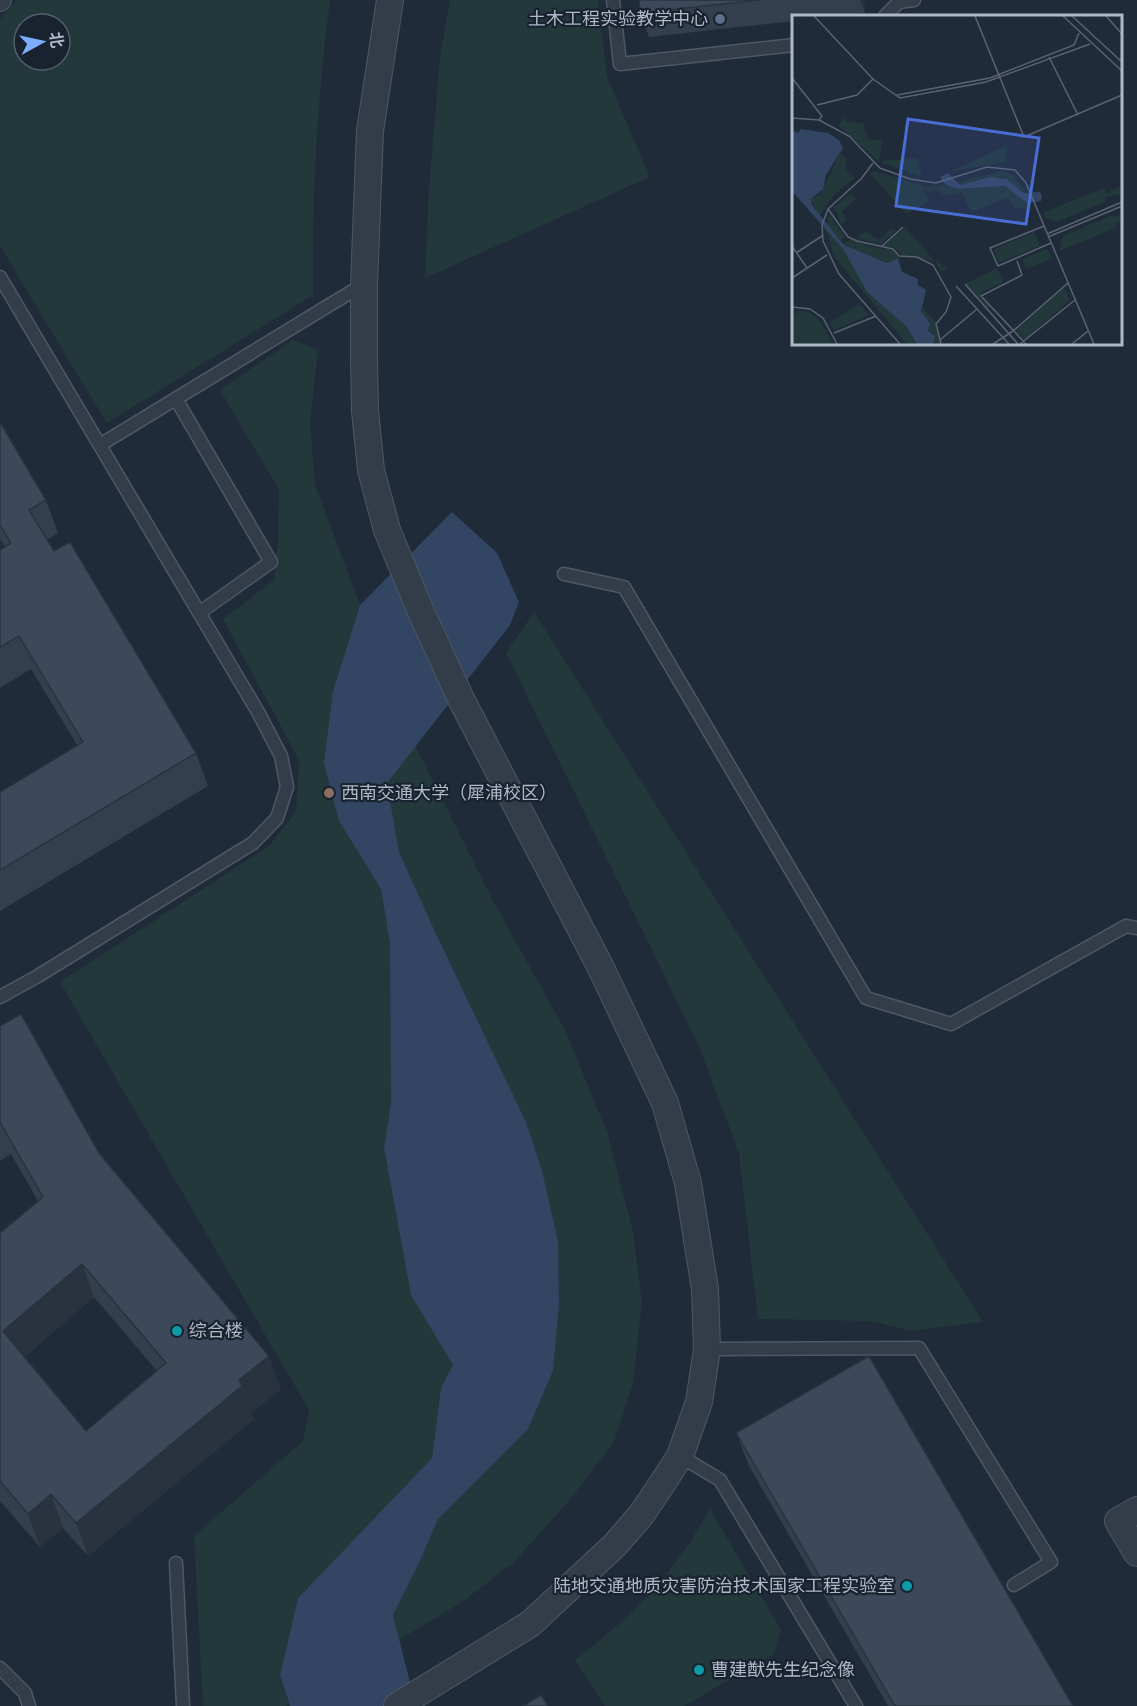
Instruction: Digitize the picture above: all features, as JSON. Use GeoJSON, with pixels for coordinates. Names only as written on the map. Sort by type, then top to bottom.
{"type":"FeatureCollection","features":[{"type":"Feature","properties":{"kind":"street"},"geometry":{"type":"LineString","coordinates":[[390,0],[370,131],[364,284],[365,411],[371,470],[387,530],[462,701],[601,969],[665,1103],[688,1183],[705,1289],[707,1349],[699,1402],[680,1456],[641,1515],[615,1545],[530,1624],[397,1706]]}},
{"type":"Feature","properties":{"kind":"street"},"geometry":{"type":"LineString","coordinates":[[1137,1510],[1118,1521],[1137,1553]]}},
{"type":"Feature","properties":{"kind":"lane"},"geometry":{"type":"LineString","coordinates":[[613,0],[620,64],[792,45]]}},
{"type":"Feature","properties":{"kind":"lane"},"geometry":{"type":"LineString","coordinates":[[886,15],[899,1],[914,0]]}},
{"type":"Feature","properties":{"kind":"lane"},"geometry":{"type":"LineString","coordinates":[[0,277],[258,712],[281,756],[286,787],[277,818],[253,843],[0,997]]}},
{"type":"Feature","properties":{"kind":"lane"},"geometry":{"type":"LineString","coordinates":[[100,445],[364,284]]}},
{"type":"Feature","properties":{"kind":"lane"},"geometry":{"type":"LineString","coordinates":[[176,399],[271,562],[199,613]]}},
{"type":"Feature","properties":{"kind":"lane"},"geometry":{"type":"LineString","coordinates":[[564,574],[624,587],[866,998],[951,1024],[1126,926],[1137,928]]}},
{"type":"Feature","properties":{"kind":"lane"},"geometry":{"type":"LineString","coordinates":[[707,1349],[919,1348],[1051,1562],[1014,1585]]}},
{"type":"Feature","properties":{"kind":"lane"},"geometry":{"type":"LineString","coordinates":[[680,1456],[720,1480],[856,1706]]}},
{"type":"Feature","properties":{"kind":"lane"},"geometry":{"type":"LineString","coordinates":[[176,1563],[180,1704]]}},
{"type":"Feature","properties":{"kind":"lane"},"geometry":{"type":"LineString","coordinates":[[0,1668],[25,1694],[29,1706]]}},
{"type":"Feature","properties":{"kind":"green space"},"geometry":{"type":"Polygon","coordinates":[[[16,0],[330,0],[316,147],[313,295],[107,423],[0,246],[0,19],[16,0]]]}},
{"type":"Feature","properties":{"kind":"green space"},"geometry":{"type":"Polygon","coordinates":[[[450,0],[598,0],[607,77],[650,177],[425,278],[428,203],[440,56],[450,0]]]}},
{"type":"Feature","properties":{"kind":"green space"},"geometry":{"type":"Polygon","coordinates":[[[293,340],[318,350],[310,422],[315,485],[360,605],[333,691],[339,821],[381,889],[390,944],[391,1103],[384,1148],[411,1295],[454,1365],[441,1388],[432,1458],[298,1598],[280,1675],[289,1704],[286,1706],[203,1706],[194,1536],[303,1441],[309,1410],[60,982],[269,846],[296,812],[299,760],[223,619],[274,580],[278,541],[279,489],[220,390],[293,340]]]}},
{"type":"Feature","properties":{"kind":"green space"},"geometry":{"type":"Polygon","coordinates":[[[534,612],[983,1322],[911,1331],[869,1321],[758,1319],[739,1153],[698,1044],[506,653],[534,612]]]}},
{"type":"Feature","properties":{"kind":"green space"},"geometry":{"type":"Polygon","coordinates":[[[415,745],[492,899],[566,1032],[607,1132],[633,1232],[642,1302],[633,1383],[614,1442],[567,1503],[513,1563],[462,1602],[399,1640],[393,1615],[438,1519],[528,1429],[553,1371],[559,1305],[558,1241],[526,1122],[399,852],[387,783],[415,745]]]}},
{"type":"Feature","properties":{"kind":"green space"},"geometry":{"type":"Polygon","coordinates":[[[710,1509],[781,1630],[774,1654],[684,1706],[605,1706],[575,1660],[625,1619],[650,1594],[692,1539],[710,1509]]]}},
{"type":"Feature","properties":{"kind":"water"},"geometry":{"type":"Polygon","coordinates":[[[452,512],[497,553],[519,602],[510,625],[387,783],[399,852],[526,1122],[542,1171],[558,1241],[559,1305],[553,1371],[528,1429],[438,1519],[393,1615],[416,1706],[290,1706],[280,1675],[298,1598],[432,1458],[441,1388],[453,1365],[411,1295],[384,1148],[391,1103],[390,944],[381,889],[339,821],[324,763],[333,691],[360,605],[452,512]]]}},
{"type":"Feature","properties":{"kind":"building"},"geometry":{"type":"Polygon","coordinates":[[[639,0],[759,0],[640,13],[639,0]]]}},
{"type":"Feature","properties":{"kind":"building"},"geometry":{"type":"Polygon","coordinates":[[[0,422],[46,500],[29,510],[54,551],[70,542],[196,753],[0,870],[0,792],[83,742],[19,636],[0,647],[0,550],[11,543],[0,525],[0,422]]]}},
{"type":"Feature","properties":{"kind":"building","name":"综合楼"},"geometry":{"type":"Polygon","coordinates":[[[21,1014],[99,1153],[269,1356],[239,1380],[242,1386],[76,1523],[51,1494],[28,1514],[0,1481],[0,1233],[43,1197],[0,1122],[0,1026],[21,1014]],[[82,1264],[3,1331],[86,1431],[166,1363],[82,1264]]]}},
{"type":"Feature","properties":{"kind":"building","name":"陆地交通地质灾害防治技术国家工程实验室"},"geometry":{"type":"Polygon","coordinates":[[[869,1356],[1073,1706],[895,1706],[736,1433],[869,1356]]]}},
{"type":"Feature","properties":{"kind":"building"},"geometry":{"type":"Polygon","coordinates":[[[541,1695],[548,1706],[523,1706],[541,1695]]]}},
{"type":"Feature","properties":{"kind":"place","name":"土木工程实验教学中心"},"geometry":{"type":"Point","coordinates":[720,19]}},
{"type":"Feature","properties":{"kind":"place","name":"西南交通大学（犀浦校区）"},"geometry":{"type":"Point","coordinates":[329,793]}},
{"type":"Feature","properties":{"kind":"place","name":"综合楼"},"geometry":{"type":"Point","coordinates":[177,1331]}},
{"type":"Feature","properties":{"kind":"place","name":"陆地交通地质灾害防治技术国家工程实验室"},"geometry":{"type":"Point","coordinates":[907,1586]}},
{"type":"Feature","properties":{"kind":"place","name":"曹建猷先生纪念像"},"geometry":{"type":"Point","coordinates":[699,1670]}}]}
